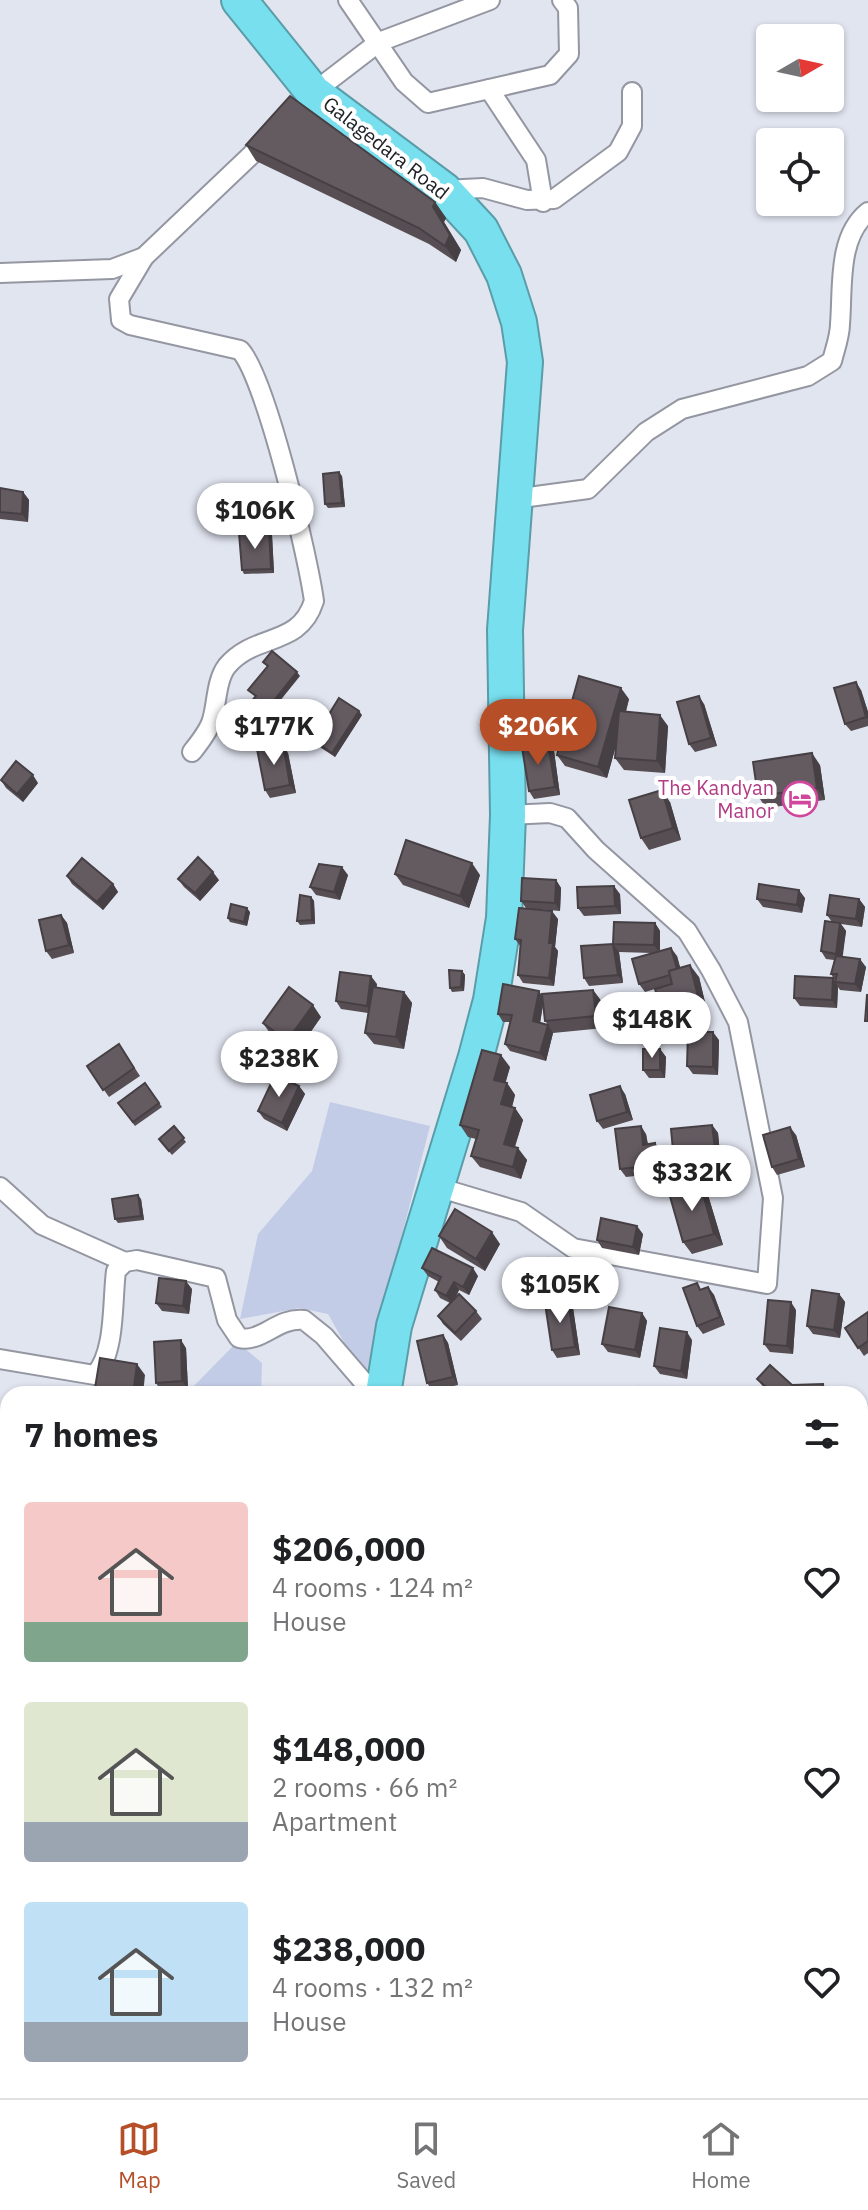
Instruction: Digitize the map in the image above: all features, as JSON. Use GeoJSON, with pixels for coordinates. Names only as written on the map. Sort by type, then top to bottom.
{"type":"FeatureCollection","features":[{"type":"Feature","properties":{"kind":"highway","name":"Galagedara Road"},"geometry":{"type":"LineString","coordinates":[[239,0],[295,111],[444,190],[481,230],[504,275],[519,322],[525,362],[505,630],[508,815],[504,918],[491,1000],[394,1326],[384,1386]]}},
{"type":"Feature","properties":{"kind":"street"},"geometry":{"type":"LineString","coordinates":[[348,0],[404,82],[428,103],[550,75],[569,54],[568,8],[562,0]]}},
{"type":"Feature","properties":{"kind":"street"},"geometry":{"type":"LineString","coordinates":[[192,752],[212,722],[225,668],[248,648],[299,629],[309,618],[314,601],[310,575],[265,403],[248,358],[240,350],[130,325],[121,320],[119,299],[144,257],[295,111],[379,42],[490,0]]}},
{"type":"Feature","properties":{"kind":"street"},"geometry":{"type":"LineString","coordinates":[[489,89],[536,160],[543,202]]}},
{"type":"Feature","properties":{"kind":"street"},"geometry":{"type":"LineString","coordinates":[[444,190],[483,188],[543,202],[554,199],[618,152],[632,126],[632,92]]}},
{"type":"Feature","properties":{"kind":"street"},"geometry":{"type":"LineString","coordinates":[[514,499],[588,489],[646,432],[682,409],[808,376],[832,361],[840,328],[841,270],[856,221],[868,212]]}},
{"type":"Feature","properties":{"kind":"street"},"geometry":{"type":"LineString","coordinates":[[0,273],[112,269],[144,257]]}},
{"type":"Feature","properties":{"kind":"street"},"geometry":{"type":"LineString","coordinates":[[437,1187],[521,1212],[573,1248],[767,1284],[773,1198],[738,1022],[711,970],[687,931],[596,850],[567,818],[550,813],[508,815]]}},
{"type":"Feature","properties":{"kind":"street"},"geometry":{"type":"LineString","coordinates":[[0,1187],[42,1225],[125,1262],[137,1260],[216,1278],[227,1320],[239,1338],[257,1337],[282,1321],[304,1320],[324,1336],[367,1386]]}},
{"type":"Feature","properties":{"kind":"street"},"geometry":{"type":"LineString","coordinates":[[0,1359],[95,1375],[101,1367],[109,1334],[116,1271],[125,1262]]}},
{"type":"Feature","properties":{"kind":"shaded area"},"geometry":{"type":"Polygon","coordinates":[[[330,1102],[430,1126],[367,1371],[345,1344],[328,1314],[299,1308],[240,1319],[258,1234],[312,1171],[330,1102]]]}},
{"type":"Feature","properties":{"kind":"shaded area"},"geometry":{"type":"Polygon","coordinates":[[[237,1342],[262,1363],[261,1386],[194,1386],[237,1342]]]}},
{"type":"Feature","properties":{"kind":"building"},"geometry":{"type":"Polygon","coordinates":[[[290,96],[435,202],[433,207],[450,235],[445,246],[419,228],[246,145],[290,96]]]}},
{"type":"Feature","properties":{"kind":"building"},"geometry":{"type":"Polygon","coordinates":[[[339,472],[342,503],[325,504],[323,474],[339,472]]]}},
{"type":"Feature","properties":{"kind":"building"},"geometry":{"type":"Polygon","coordinates":[[[0,488],[23,492],[22,514],[0,512],[0,488]]]}},
{"type":"Feature","properties":{"kind":"building"},"geometry":{"type":"Polygon","coordinates":[[[269,531],[271,569],[242,570],[239,533],[269,531]]]}},
{"type":"Feature","properties":{"kind":"building"},"geometry":{"type":"Polygon","coordinates":[[[272,651],[297,672],[264,713],[251,702],[256,696],[248,690],[268,666],[263,662],[272,651]]]}},
{"type":"Feature","properties":{"kind":"building"},"geometry":{"type":"Polygon","coordinates":[[[579,676],[621,688],[598,767],[557,755],[579,676]]]}},
{"type":"Feature","properties":{"kind":"building"},"geometry":{"type":"Polygon","coordinates":[[[856,682],[866,717],[845,724],[834,688],[856,682]]]}},
{"type":"Feature","properties":{"kind":"building"},"geometry":{"type":"Polygon","coordinates":[[[699,696],[711,738],[689,744],[677,702],[699,696]]]}},
{"type":"Feature","properties":{"kind":"building"},"geometry":{"type":"Polygon","coordinates":[[[339,698],[359,711],[332,753],[313,740],[339,698]]]}},
{"type":"Feature","properties":{"kind":"building"},"geometry":{"type":"Polygon","coordinates":[[[619,711],[660,715],[657,761],[615,758],[619,711]]]}},
{"type":"Feature","properties":{"kind":"building"},"geometry":{"type":"Polygon","coordinates":[[[548,743],[555,787],[529,791],[522,747],[548,743]]]}},
{"type":"Feature","properties":{"kind":"building"},"geometry":{"type":"Polygon","coordinates":[[[283,745],[290,785],[265,790],[257,749],[283,745]]]}},
{"type":"Feature","properties":{"kind":"building"},"geometry":{"type":"Polygon","coordinates":[[[812,753],[817,788],[758,796],[753,762],[812,753]]]}},
{"type":"Feature","properties":{"kind":"building"},"geometry":{"type":"Polygon","coordinates":[[[16,761],[33,775],[17,794],[1,780],[16,761]]]}},
{"type":"Feature","properties":{"kind":"building"},"geometry":{"type":"Polygon","coordinates":[[[662,790],[673,828],[641,838],[629,800],[662,790]]]}},
{"type":"Feature","properties":{"kind":"building"},"geometry":{"type":"Polygon","coordinates":[[[406,840],[472,863],[460,896],[395,874],[406,840]]]}},
{"type":"Feature","properties":{"kind":"building"},"geometry":{"type":"Polygon","coordinates":[[[198,857],[213,872],[195,893],[178,879],[198,857]]]}},
{"type":"Feature","properties":{"kind":"building"},"geometry":{"type":"Polygon","coordinates":[[[82,858],[113,884],[97,902],[67,876],[82,858]]]}},
{"type":"Feature","properties":{"kind":"building"},"geometry":{"type":"Polygon","coordinates":[[[319,864],[342,867],[334,892],[310,887],[319,864]]]}},
{"type":"Feature","properties":{"kind":"building"},"geometry":{"type":"Polygon","coordinates":[[[522,878],[556,880],[555,903],[521,901],[522,878]]]}},
{"type":"Feature","properties":{"kind":"building"},"geometry":{"type":"Polygon","coordinates":[[[759,884],[799,890],[797,905],[757,899],[759,884]]]}},
{"type":"Feature","properties":{"kind":"building"},"geometry":{"type":"Polygon","coordinates":[[[614,886],[615,906],[578,908],[577,887],[614,886]]]}},
{"type":"Feature","properties":{"kind":"building"},"geometry":{"type":"Polygon","coordinates":[[[300,895],[311,897],[312,920],[297,921],[300,895]]]}},
{"type":"Feature","properties":{"kind":"building"},"geometry":{"type":"Polygon","coordinates":[[[830,895],[859,899],[856,919],[827,915],[830,895]]]}},
{"type":"Feature","properties":{"kind":"building"},"geometry":{"type":"Polygon","coordinates":[[[231,904],[247,908],[244,922],[228,918],[231,904]]]}},
{"type":"Feature","properties":{"kind":"building"},"geometry":{"type":"Polygon","coordinates":[[[519,908],[552,911],[549,943],[553,943],[549,978],[518,975],[521,940],[515,939],[519,908]]]}},
{"type":"Feature","properties":{"kind":"building"},"geometry":{"type":"Polygon","coordinates":[[[61,915],[69,945],[46,951],[39,920],[61,915]]]}},
{"type":"Feature","properties":{"kind":"building"},"geometry":{"type":"Polygon","coordinates":[[[825,921],[840,923],[836,954],[821,951],[825,921]]]}},
{"type":"Feature","properties":{"kind":"building"},"geometry":{"type":"Polygon","coordinates":[[[614,922],[655,923],[654,945],[613,944],[614,922]]]}},
{"type":"Feature","properties":{"kind":"building"},"geometry":{"type":"Polygon","coordinates":[[[613,944],[618,975],[584,978],[581,946],[613,944]]]}},
{"type":"Feature","properties":{"kind":"building"},"geometry":{"type":"Polygon","coordinates":[[[671,948],[677,969],[669,971],[670,975],[639,984],[632,959],[671,948]]]}},
{"type":"Feature","properties":{"kind":"building"},"geometry":{"type":"Polygon","coordinates":[[[836,956],[860,959],[855,984],[835,982],[837,974],[831,974],[836,956]]]}},
{"type":"Feature","properties":{"kind":"building"},"geometry":{"type":"Polygon","coordinates":[[[690,965],[700,1004],[662,1014],[655,989],[672,984],[669,971],[690,965]]]}},
{"type":"Feature","properties":{"kind":"building"},"geometry":{"type":"Polygon","coordinates":[[[449,970],[462,971],[461,987],[450,988],[449,970]]]}},
{"type":"Feature","properties":{"kind":"building"},"geometry":{"type":"Polygon","coordinates":[[[340,972],[371,976],[367,1006],[336,1001],[340,972]]]}},
{"type":"Feature","properties":{"kind":"building"},"geometry":{"type":"Polygon","coordinates":[[[795,976],[833,978],[832,1000],[794,998],[795,976]]]}},
{"type":"Feature","properties":{"kind":"building"},"geometry":{"type":"Polygon","coordinates":[[[503,984],[539,991],[533,1021],[548,1025],[540,1053],[505,1044],[512,1015],[498,1014],[503,984]]]}},
{"type":"Feature","properties":{"kind":"building"},"geometry":{"type":"Polygon","coordinates":[[[289,987],[313,1005],[287,1041],[263,1023],[289,987]]]}},
{"type":"Feature","properties":{"kind":"building"},"geometry":{"type":"Polygon","coordinates":[[[373,987],[404,992],[396,1037],[365,1033],[373,987]]]}},
{"type":"Feature","properties":{"kind":"building"},"geometry":{"type":"Polygon","coordinates":[[[593,990],[596,1016],[545,1021],[542,994],[593,990]]]}},
{"type":"Feature","properties":{"kind":"building"},"geometry":{"type":"Polygon","coordinates":[[[867,995],[868,1021],[865,1021],[867,995]]]}},
{"type":"Feature","properties":{"kind":"building"},"geometry":{"type":"Polygon","coordinates":[[[688,1032],[713,1032],[713,1067],[687,1066],[688,1032]]]}},
{"type":"Feature","properties":{"kind":"building"},"geometry":{"type":"Polygon","coordinates":[[[119,1044],[134,1068],[103,1090],[87,1066],[119,1044]]]}},
{"type":"Feature","properties":{"kind":"building"},"geometry":{"type":"Polygon","coordinates":[[[643,1049],[660,1049],[660,1070],[643,1070],[643,1049]]]}},
{"type":"Feature","properties":{"kind":"building"},"geometry":{"type":"Polygon","coordinates":[[[482,1050],[501,1055],[494,1080],[507,1083],[501,1104],[515,1108],[504,1144],[518,1148],[513,1167],[471,1156],[479,1130],[460,1125],[482,1050]]]}},
{"type":"Feature","properties":{"kind":"building"},"geometry":{"type":"Polygon","coordinates":[[[275,1075],[299,1086],[282,1123],[258,1111],[275,1075]]]}},
{"type":"Feature","properties":{"kind":"building"},"geometry":{"type":"Polygon","coordinates":[[[145,1083],[159,1103],[133,1122],[118,1103],[145,1083]]]}},
{"type":"Feature","properties":{"kind":"building"},"geometry":{"type":"Polygon","coordinates":[[[620,1086],[627,1112],[597,1121],[590,1095],[620,1086]]]}},
{"type":"Feature","properties":{"kind":"building"},"geometry":{"type":"Polygon","coordinates":[[[712,1125],[716,1157],[674,1161],[671,1129],[712,1125]]]}},
{"type":"Feature","properties":{"kind":"building"},"geometry":{"type":"Polygon","coordinates":[[[174,1126],[184,1138],[169,1151],[159,1139],[174,1126]]]}},
{"type":"Feature","properties":{"kind":"building"},"geometry":{"type":"Polygon","coordinates":[[[641,1126],[643,1145],[655,1143],[657,1165],[620,1169],[615,1129],[641,1126]]]}},
{"type":"Feature","properties":{"kind":"building"},"geometry":{"type":"Polygon","coordinates":[[[790,1127],[799,1159],[772,1167],[763,1135],[790,1127]]]}},
{"type":"Feature","properties":{"kind":"building"},"geometry":{"type":"Polygon","coordinates":[[[700,1183],[714,1234],[683,1242],[669,1193],[700,1183]]]}},
{"type":"Feature","properties":{"kind":"building"},"geometry":{"type":"Polygon","coordinates":[[[138,1195],[141,1216],[115,1219],[112,1199],[138,1195]]]}},
{"type":"Feature","properties":{"kind":"building"},"geometry":{"type":"Polygon","coordinates":[[[455,1209],[492,1232],[476,1259],[439,1236],[455,1209]]]}},
{"type":"Feature","properties":{"kind":"building"},"geometry":{"type":"Polygon","coordinates":[[[601,1218],[637,1226],[633,1247],[597,1240],[601,1218]]]}},
{"type":"Feature","properties":{"kind":"building"},"geometry":{"type":"Polygon","coordinates":[[[432,1248],[473,1268],[463,1287],[454,1282],[446,1296],[435,1290],[441,1277],[422,1268],[432,1248]]]}},
{"type":"Feature","properties":{"kind":"building"},"geometry":{"type":"Polygon","coordinates":[[[548,1258],[579,1264],[574,1288],[543,1282],[548,1258]]]}},
{"type":"Feature","properties":{"kind":"building"},"geometry":{"type":"Polygon","coordinates":[[[159,1278],[186,1281],[183,1306],[156,1303],[159,1278]]]}},
{"type":"Feature","properties":{"kind":"building"},"geometry":{"type":"Polygon","coordinates":[[[697,1283],[700,1290],[708,1287],[720,1317],[697,1326],[683,1288],[697,1283]]]}},
{"type":"Feature","properties":{"kind":"building"},"geometry":{"type":"Polygon","coordinates":[[[812,1290],[839,1294],[834,1330],[807,1326],[812,1290]]]}},
{"type":"Feature","properties":{"kind":"building"},"geometry":{"type":"Polygon","coordinates":[[[459,1294],[476,1311],[455,1333],[438,1316],[459,1294]]]}},
{"type":"Feature","properties":{"kind":"building"},"geometry":{"type":"Polygon","coordinates":[[[568,1300],[575,1347],[552,1350],[545,1303],[568,1300]]]}},
{"type":"Feature","properties":{"kind":"building"},"geometry":{"type":"Polygon","coordinates":[[[768,1300],[791,1302],[787,1346],[764,1344],[768,1300]]]}},
{"type":"Feature","properties":{"kind":"building"},"geometry":{"type":"Polygon","coordinates":[[[609,1307],[642,1313],[635,1350],[602,1344],[609,1307]]]}},
{"type":"Feature","properties":{"kind":"building"},"geometry":{"type":"Polygon","coordinates":[[[868,1312],[868,1341],[858,1348],[845,1328],[868,1312]]]}},
{"type":"Feature","properties":{"kind":"building"},"geometry":{"type":"Polygon","coordinates":[[[660,1328],[687,1332],[681,1371],[654,1366],[660,1328]]]}},
{"type":"Feature","properties":{"kind":"building"},"geometry":{"type":"Polygon","coordinates":[[[443,1335],[453,1377],[427,1383],[417,1341],[443,1335]]]}},
{"type":"Feature","properties":{"kind":"building"},"geometry":{"type":"Polygon","coordinates":[[[181,1340],[182,1381],[156,1383],[154,1342],[181,1340]]]}},
{"type":"Feature","properties":{"kind":"building"},"geometry":{"type":"Polygon","coordinates":[[[100,1358],[137,1364],[134,1386],[95,1386],[100,1358]]]}},
{"type":"Feature","properties":{"kind":"building"},"geometry":{"type":"Polygon","coordinates":[[[770,1365],[792,1385],[823,1386],[765,1386],[757,1379],[770,1365]]]}},
{"type":"Feature","properties":{"kind":"place","name":"The Kandyan Manor"},"geometry":{"type":"Point","coordinates":[800,799]}}]}
